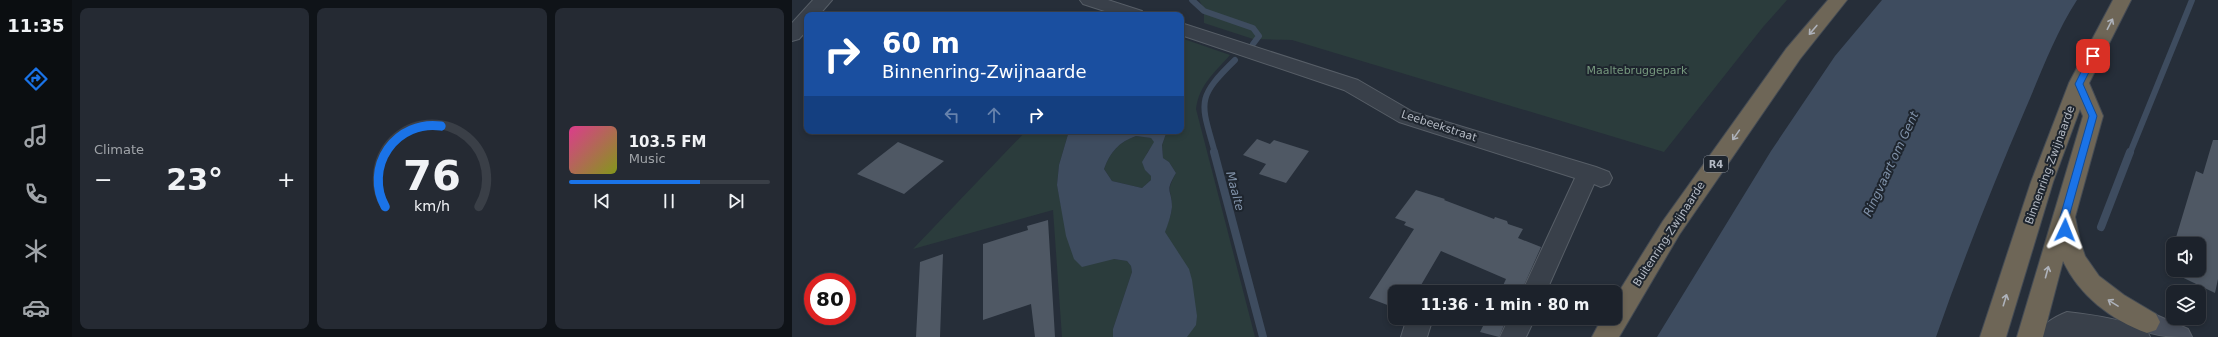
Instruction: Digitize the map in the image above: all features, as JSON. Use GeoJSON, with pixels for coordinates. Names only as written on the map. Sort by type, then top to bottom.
{"type":"FeatureCollection","features":[{"type":"Feature","properties":{"kind":"highway","name":"Buitenring-Zwijnaarde"},"geometry":{"type":"LineString","coordinates":[[1605,337],[1675,222],[1793,54],[1838,0]]}},
{"type":"Feature","properties":{"kind":"highway","name":"Binnenring-Zwijnaarde"},"geometry":{"type":"LineString","coordinates":[[1994,337],[2042,182],[2079,84],[2122,0]]}},
{"type":"Feature","properties":{"kind":"highway"},"geometry":{"type":"LineString","coordinates":[[2030,337],[2053,251],[2093,116],[2079,84]]}},
{"type":"Feature","properties":{"kind":"highway"},"geometry":{"type":"LineString","coordinates":[[2064,217],[2066,243],[2076,264],[2092,287],[2142,330]]}},
{"type":"Feature","properties":{"kind":"main road"},"geometry":{"type":"LineString","coordinates":[[2142,330],[2179,337]]}},
{"type":"Feature","properties":{"kind":"street"},"geometry":{"type":"LineString","coordinates":[[812,12],[823,0]]}},
{"type":"Feature","properties":{"kind":"street"},"geometry":{"type":"LineString","coordinates":[[1089,0],[1127,12]]}},
{"type":"Feature","properties":{"kind":"street"},"geometry":{"type":"LineString","coordinates":[[792,35],[804,21]]}},
{"type":"Feature","properties":{"kind":"street","name":"Leebeekstraat"},"geometry":{"type":"LineString","coordinates":[[1184,30],[1351,85],[1406,117],[1595,176],[1538,285]]}},
{"type":"Feature","properties":{"kind":"street"},"geometry":{"type":"LineString","coordinates":[[2049,337],[2067,324],[2142,330]]}},
{"type":"Feature","properties":{"kind":"street"},"geometry":{"type":"LineString","coordinates":[[1414,337],[1418,325]]}},
{"type":"Feature","properties":{"kind":"street"},"geometry":{"type":"LineString","coordinates":[[1513,337],[1519,325]]}},
{"type":"Feature","properties":{"kind":"green space","name":"Maaltebruggepark"},"geometry":{"type":"Polygon","coordinates":[[[1199,0],[1787,0],[1763,27],[1664,152],[1292,40],[1253,39],[1204,23],[1204,9],[1199,0]]]}},
{"type":"Feature","properties":{"kind":"green space"},"geometry":{"type":"Polygon","coordinates":[[[1184,39],[1230,55],[1208,79],[1200,93],[1196,109],[1255,337],[1187,337],[1169,242],[1164,232],[1171,214],[1172,201],[1170,188],[1176,173],[1169,162],[1163,158],[1162,145],[1166,134],[1184,134],[1184,39]]]}},
{"type":"Feature","properties":{"kind":"green space"},"geometry":{"type":"Polygon","coordinates":[[[1023,134],[1068,134],[1059,165],[1057,185],[1062,210],[1114,259],[1127,261],[1131,266],[1132,272],[1113,329],[1113,337],[1062,337],[1053,210],[913,249],[1023,134]]]}},
{"type":"Feature","properties":{"kind":"green space"},"geometry":{"type":"Polygon","coordinates":[[[1136,136],[1151,138],[1155,142],[1147,153],[1145,170],[1151,176],[1151,180],[1142,188],[1112,181],[1104,169],[1116,148],[1130,138],[1136,136]]]}},
{"type":"Feature","properties":{"kind":"water","name":"Ringvaart om Gent"},"geometry":{"type":"Polygon","coordinates":[[[1882,0],[2077,0],[2055,40],[2013,138],[1990,194],[1936,337],[1657,337],[1771,151],[1835,56],[1882,0]]]}},
{"type":"Feature","properties":{"kind":"water"},"geometry":{"type":"Polygon","coordinates":[[[1068,134],[1166,134],[1162,145],[1163,158],[1169,162],[1176,173],[1169,188],[1172,207],[1165,232],[1189,269],[1197,316],[1196,325],[1187,337],[1113,337],[1113,329],[1132,272],[1131,266],[1127,261],[1114,259],[1082,267],[1074,259],[1066,236],[1057,185],[1059,165],[1068,134]],[[1136,136],[1125,141],[1116,148],[1104,169],[1112,181],[1142,188],[1151,180],[1151,176],[1145,170],[1142,162],[1154,142],[1151,138],[1136,136]]]}},
{"type":"Feature","properties":{"kind":"building"},"geometry":{"type":"Polygon","coordinates":[[[1257,139],[1270,144],[1274,140],[1309,151],[1286,183],[1259,174],[1266,164],[1243,155],[1257,139]]]}},
{"type":"Feature","properties":{"kind":"building"},"geometry":{"type":"Polygon","coordinates":[[[2213,140],[2218,140],[2218,279],[2215,293],[2206,289],[2206,285],[2198,285],[2182,277],[2206,277],[2206,237],[2176,237],[2196,171],[2203,174],[2213,140]]]}},
{"type":"Feature","properties":{"kind":"building"},"geometry":{"type":"Polygon","coordinates":[[[898,142],[944,161],[904,194],[857,174],[898,142]]]}},
{"type":"Feature","properties":{"kind":"building"},"geometry":{"type":"Polygon","coordinates":[[[1416,190],[1445,199],[1444,200],[1494,219],[1495,217],[1507,221],[1508,224],[1523,229],[1518,238],[1541,247],[1524,285],[1503,285],[1506,279],[1441,251],[1421,285],[1388,285],[1388,305],[1369,298],[1414,229],[1404,225],[1406,222],[1395,218],[1416,190]]]}},
{"type":"Feature","properties":{"kind":"building"},"geometry":{"type":"Polygon","coordinates":[[[1048,220],[1055,337],[1035,337],[1031,304],[983,320],[983,244],[1028,230],[1027,226],[1048,220]]]}},
{"type":"Feature","properties":{"kind":"building"},"geometry":{"type":"Polygon","coordinates":[[[943,254],[940,337],[916,337],[920,262],[943,254]]]}},
{"type":"Feature","properties":{"kind":"building"},"geometry":{"type":"Polygon","coordinates":[[[1484,325],[1504,325],[1499,337],[1480,332],[1484,325]]]}},
{"type":"Feature","properties":{"kind":"waterway","name":"Maalte"},"geometry":{"type":"LineString","coordinates":[[1192,0],[1204,11],[1253,28],[1259,36],[1253,44]]}},
{"type":"Feature","properties":{"kind":"waterway"},"geometry":{"type":"LineString","coordinates":[[2130,153],[2192,0]]}},
{"type":"Feature","properties":{"kind":"waterway","name":"Maalte"},"geometry":{"type":"LineString","coordinates":[[1215,153],[1207,122],[1205,102],[1207,93],[1213,84],[1235,60]]}},
{"type":"Feature","properties":{"kind":"waterway","name":"Maalte"},"geometry":{"type":"LineString","coordinates":[[1214,152],[1263,337]]}},
{"type":"Feature","properties":{"kind":"waterway"},"geometry":{"type":"LineString","coordinates":[[2101,227],[2130,152]]}},
{"type":"Feature","properties":{"kind":"route"},"geometry":{"type":"LineString","coordinates":[[2065,230],[2064,217],[2093,116],[2079,84],[2093,56]]}}]}
